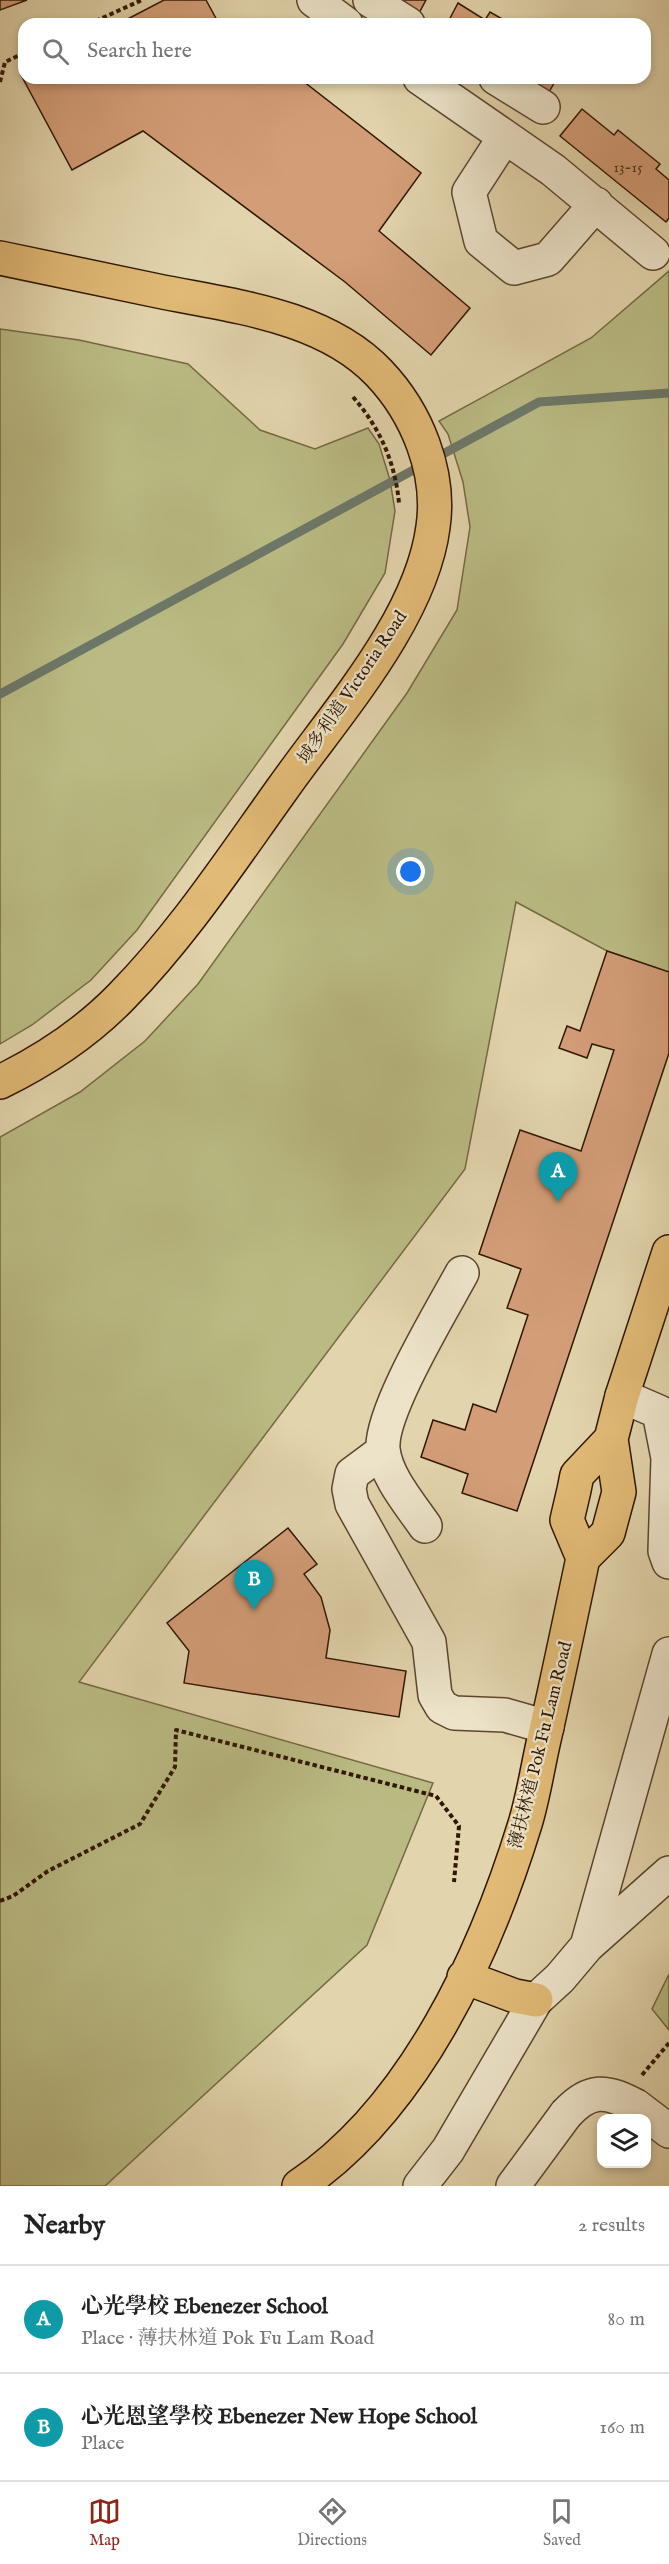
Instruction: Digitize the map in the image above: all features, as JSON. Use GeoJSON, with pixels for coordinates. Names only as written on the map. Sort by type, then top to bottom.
{"type":"FeatureCollection","features":[{"type":"Feature","properties":{"kind":"main road","name":"域多利道 Victoria Road"},"geometry":{"type":"LineString","coordinates":[[0,258],[262,312],[316,331],[362,356],[398,396],[424,447],[432,474],[435,500],[433,527],[417,586],[376,658],[175,935],[140,976],[100,1017],[45,1058],[0,1083]]}},
{"type":"Feature","properties":{"kind":"main road"},"geometry":{"type":"LineString","coordinates":[[611,1439],[577,1475],[567,1520],[583,1558],[609,1533],[619,1492],[611,1439],[622,1396],[669,1252]]}},
{"type":"Feature","properties":{"kind":"main road","name":"薄扶林道 Pok Fu Lam Road"},"geometry":{"type":"LineString","coordinates":[[298,2186],[321,2171],[363,2132],[403,2083],[434,2035],[494,1912],[526,1822],[583,1558]]}},
{"type":"Feature","properties":{"kind":"main road"},"geometry":{"type":"LineString","coordinates":[[464,1977],[515,1996],[536,2000]]}},
{"type":"Feature","properties":{"kind":"street"},"geometry":{"type":"LineString","coordinates":[[314,0],[338,18]]}},
{"type":"Feature","properties":{"kind":"street"},"geometry":{"type":"LineString","coordinates":[[370,0],[398,18]]}},
{"type":"Feature","properties":{"kind":"street"},"geometry":{"type":"LineString","coordinates":[[428,84],[553,170],[654,253]]}},
{"type":"Feature","properties":{"kind":"street"},"geometry":{"type":"LineString","coordinates":[[506,84],[543,107]]}},
{"type":"Feature","properties":{"kind":"street"},"geometry":{"type":"LineString","coordinates":[[504,138],[469,192],[481,241],[514,268],[548,260],[596,204]]}},
{"type":"Feature","properties":{"kind":"street"},"geometry":{"type":"LineString","coordinates":[[425,1526],[393,1478],[383,1451],[384,1430],[393,1406],[462,1273]]}},
{"type":"Feature","properties":{"kind":"street"},"geometry":{"type":"LineString","coordinates":[[622,1396],[659,1412],[668,1458],[665,1551],[669,1562]]}},
{"type":"Feature","properties":{"kind":"street"},"geometry":{"type":"LineString","coordinates":[[383,1451],[352,1474],[349,1489],[352,1504],[429,1642],[435,1695],[442,1707],[454,1713],[505,1715],[547,1727]]}},
{"type":"Feature","properties":{"kind":"street"},"geometry":{"type":"LineString","coordinates":[[587,1946],[669,1654]]}},
{"type":"Feature","properties":{"kind":"street"},"geometry":{"type":"LineString","coordinates":[[420,2186],[448,2150],[536,2000],[560,1978],[587,1946],[669,1873]]}},
{"type":"Feature","properties":{"kind":"street"},"geometry":{"type":"LineString","coordinates":[[513,2186],[579,2099],[600,2093],[616,2095],[636,2106],[669,2131]]}},
{"type":"Feature","properties":{"kind":"path"},"geometry":{"type":"LineString","coordinates":[[102,18],[142,0]]}},
{"type":"Feature","properties":{"kind":"path"},"geometry":{"type":"LineString","coordinates":[[0,82],[5,62],[18,56]]}},
{"type":"Feature","properties":{"kind":"path"},"geometry":{"type":"LineString","coordinates":[[370,417],[383,440],[392,465],[400,509]]}},
{"type":"Feature","properties":{"kind":"path"},"geometry":{"type":"LineString","coordinates":[[0,1901],[13,1896],[48,1871],[140,1824],[175,1767],[176,1730],[436,1797],[459,1826],[453,1882]]}},
{"type":"Feature","properties":{"kind":"green space"},"geometry":{"type":"Polygon","coordinates":[[[669,271],[669,972],[607,951],[516,902],[465,1169],[79,1682],[433,1783],[367,1945],[105,2186],[0,2186],[0,1137],[80,1092],[145,1041],[198,984],[407,693],[457,610],[470,527],[463,482],[448,434],[439,421],[591,338],[669,271]]]}},
{"type":"Feature","properties":{"kind":"green space"},"geometry":{"type":"Polygon","coordinates":[[[0,329],[79,340],[188,364],[260,430],[315,449],[368,428],[379,444],[390,480],[395,511],[385,573],[343,644],[137,930],[91,980],[32,1025],[0,1044],[0,329]]]}},
{"type":"Feature","properties":{"kind":"green space"},"geometry":{"type":"Polygon","coordinates":[[[669,1974],[669,2030],[652,2009],[669,1974]]]}},
{"type":"Feature","properties":{"kind":"building"},"geometry":{"type":"Polygon","coordinates":[[[0,0],[27,0],[0,10],[0,0]]]}},
{"type":"Feature","properties":{"kind":"building"},"geometry":{"type":"Polygon","coordinates":[[[164,0],[206,0],[216,18],[130,18],[164,0]]]}},
{"type":"Feature","properties":{"kind":"building"},"geometry":{"type":"Polygon","coordinates":[[[393,0],[426,0],[418,15],[393,0]]]}},
{"type":"Feature","properties":{"kind":"building"},"geometry":{"type":"Polygon","coordinates":[[[458,3],[482,18],[450,18],[458,3]]]}},
{"type":"Feature","properties":{"kind":"building"},"geometry":{"type":"Polygon","coordinates":[[[490,12],[500,18],[486,18],[490,12]]]}},
{"type":"Feature","properties":{"kind":"building"},"geometry":{"type":"Polygon","coordinates":[[[26,84],[307,84],[421,173],[379,231],[470,308],[431,355],[345,282],[143,131],[72,170],[26,84]]]}},
{"type":"Feature","properties":{"kind":"building"},"geometry":{"type":"Polygon","coordinates":[[[520,84],[554,84],[545,99],[520,84]]]}},
{"type":"Feature","properties":{"kind":"building"},"geometry":{"type":"Polygon","coordinates":[[[582,109],[614,135],[618,130],[660,164],[656,169],[669,180],[669,218],[666,222],[560,136],[582,109]]]}},
{"type":"Feature","properties":{"kind":"building"},"geometry":{"type":"Polygon","coordinates":[[[607,951],[669,972],[669,1053],[517,1511],[462,1493],[468,1474],[421,1457],[433,1420],[465,1430],[473,1404],[496,1412],[528,1315],[507,1308],[521,1269],[479,1254],[520,1130],[581,1151],[614,1050],[592,1044],[587,1058],[559,1048],[567,1026],[580,1031],[607,951]]]}},
{"type":"Feature","properties":{"kind":"building"},"geometry":{"type":"Polygon","coordinates":[[[288,1528],[317,1564],[304,1574],[321,1597],[330,1630],[326,1658],[406,1671],[399,1717],[184,1683],[189,1651],[167,1623],[288,1528]]]}},
{"type":"Feature","properties":{"kind":"waterway"},"geometry":{"type":"LineString","coordinates":[[0,694],[539,402],[669,393]]}},
{"type":"Feature","properties":{"kind":"place","name":"心光學校 Ebenezer School"},"geometry":{"type":"Point","coordinates":[558,1202]}},
{"type":"Feature","properties":{"kind":"place","name":"心光恩望學校 Ebenezer New Hope School"},"geometry":{"type":"Point","coordinates":[254,1610]}}]}
